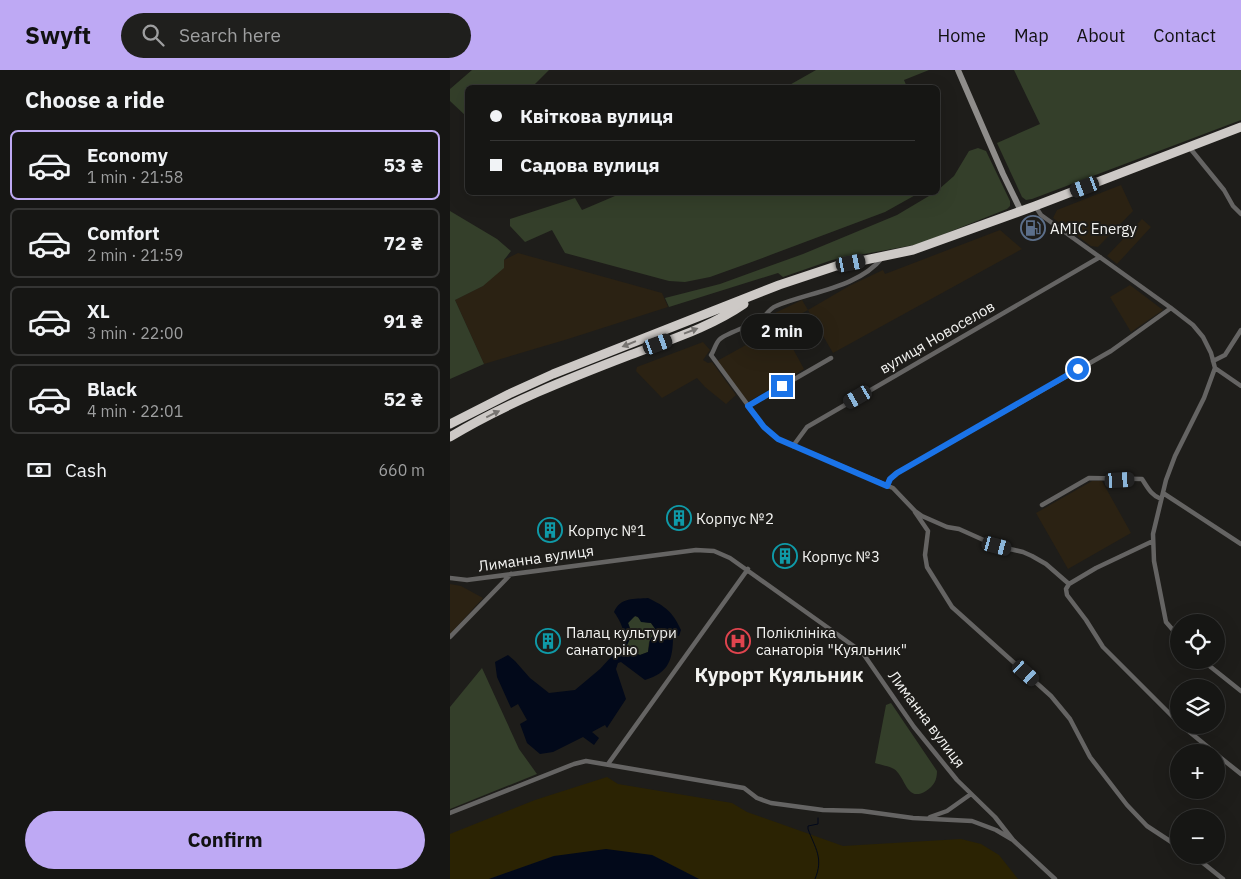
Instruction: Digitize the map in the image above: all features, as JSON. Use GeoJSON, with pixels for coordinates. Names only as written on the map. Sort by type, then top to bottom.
{"type":"FeatureCollection","features":[{"type":"Feature","properties":{"kind":"highway"},"geometry":{"type":"LineString","coordinates":[[450,424],[553,374],[756,295],[836,266],[913,250],[1241,128]]}},
{"type":"Feature","properties":{"kind":"highway"},"geometry":{"type":"LineString","coordinates":[[450,437],[469,425],[554,386],[704,326],[731,312],[756,295]]}},
{"type":"Feature","properties":{"kind":"street"},"geometry":{"type":"LineString","coordinates":[[958,70],[999,166],[1021,211]]}},
{"type":"Feature","properties":{"kind":"street"},"geometry":{"type":"LineString","coordinates":[[1189,147],[1241,214]]}},
{"type":"Feature","properties":{"kind":"street"},"geometry":{"type":"LineString","coordinates":[[1035,206],[1041,215],[1171,308],[1193,326],[1203,337],[1213,361],[1215,368],[1204,398],[1175,456],[1162,496],[1153,534],[1154,561],[1166,622],[1170,627]]}},
{"type":"Feature","properties":{"kind":"street"},"geometry":{"type":"LineString","coordinates":[[882,257],[875,266],[858,277],[816,294],[803,295],[772,308],[761,320],[720,339],[711,356],[764,427],[778,439],[889,489],[914,511],[937,524],[966,531],[997,546],[1032,556],[1046,564],[1069,584]]}},
{"type":"Feature","properties":{"kind":"street","name":"вулиця Новоселов"},"geometry":{"type":"LineString","coordinates":[[793,446],[807,427],[1100,257]]}},
{"type":"Feature","properties":{"kind":"street"},"geometry":{"type":"LineString","coordinates":[[889,489],[890,479],[897,473],[1111,350],[1171,308]]}},
{"type":"Feature","properties":{"kind":"street"},"geometry":{"type":"LineString","coordinates":[[1213,361],[1225,355],[1241,330]]}},
{"type":"Feature","properties":{"kind":"street"},"geometry":{"type":"LineString","coordinates":[[748,406],[831,358]]}},
{"type":"Feature","properties":{"kind":"street"},"geometry":{"type":"LineString","coordinates":[[1215,368],[1241,386]]}},
{"type":"Feature","properties":{"kind":"street"},"geometry":{"type":"LineString","coordinates":[[1042,505],[1089,478],[1142,479],[1154,496],[1162,496],[1241,544]]}},
{"type":"Feature","properties":{"kind":"street"},"geometry":{"type":"LineString","coordinates":[[914,511],[928,531],[925,555],[927,567],[952,607],[1051,696],[1070,719],[1090,757],[1127,805],[1147,826],[1170,841]]}},
{"type":"Feature","properties":{"kind":"street"},"geometry":{"type":"LineString","coordinates":[[928,531],[937,524]]}},
{"type":"Feature","properties":{"kind":"street"},"geometry":{"type":"LineString","coordinates":[[1153,541],[1096,568],[1069,584],[1066,590],[1067,595],[1103,647],[1170,714]]}},
{"type":"Feature","properties":{"kind":"street","name":"Лиманна вулиця"},"geometry":{"type":"LineString","coordinates":[[450,578],[460,580],[696,550],[708,550],[724,554],[748,569],[862,652],[914,727],[957,780],[995,817],[1013,840]]}},
{"type":"Feature","properties":{"kind":"street"},"geometry":{"type":"LineString","coordinates":[[608,764],[748,569]]}},
{"type":"Feature","properties":{"kind":"street"},"geometry":{"type":"LineString","coordinates":[[450,637],[511,574]]}},
{"type":"Feature","properties":{"kind":"street"},"geometry":{"type":"LineString","coordinates":[[1213,669],[1241,692]]}},
{"type":"Feature","properties":{"kind":"street"},"geometry":{"type":"LineString","coordinates":[[1192,734],[1204,744]]}},
{"type":"Feature","properties":{"kind":"street"},"geometry":{"type":"LineString","coordinates":[[450,813],[586,761],[744,788],[757,798],[771,803],[823,810],[862,811],[913,818],[972,821],[996,830],[1013,840],[1055,879]]}},
{"type":"Feature","properties":{"kind":"street"},"geometry":{"type":"LineString","coordinates":[[1225,761],[1241,774]]}},
{"type":"Feature","properties":{"kind":"street"},"geometry":{"type":"LineString","coordinates":[[926,818],[947,811],[971,794]]}},
{"type":"Feature","properties":{"kind":"street"},"geometry":{"type":"LineString","coordinates":[[1204,864],[1223,879]]}},
{"type":"Feature","properties":{"kind":"shaded area"},"geometry":{"type":"Polygon","coordinates":[[[1121,185],[1133,211],[1098,247],[1091,246],[1053,218],[1057,210],[1121,185]]]}},
{"type":"Feature","properties":{"kind":"shaded area"},"geometry":{"type":"Polygon","coordinates":[[[1142,219],[1151,227],[1117,264],[1107,256],[1142,219]]]}},
{"type":"Feature","properties":{"kind":"shaded area"},"geometry":{"type":"Polygon","coordinates":[[[1000,230],[1022,249],[833,353],[808,310],[849,286],[883,270],[885,274],[1000,230]]]}},
{"type":"Feature","properties":{"kind":"shaded area"},"geometry":{"type":"Polygon","coordinates":[[[518,253],[662,293],[668,307],[484,364],[455,300],[483,286],[504,260],[518,253]]]}},
{"type":"Feature","properties":{"kind":"shaded area"},"geometry":{"type":"Polygon","coordinates":[[[1130,285],[1163,310],[1131,332],[1110,297],[1130,285]]]}},
{"type":"Feature","properties":{"kind":"shaded area"},"geometry":{"type":"Polygon","coordinates":[[[802,300],[808,310],[780,325],[804,369],[748,402],[717,361],[780,326],[775,313],[802,300]]]}},
{"type":"Feature","properties":{"kind":"shaded area"},"geometry":{"type":"Polygon","coordinates":[[[703,342],[710,350],[703,360],[708,363],[712,362],[736,395],[726,404],[697,378],[662,398],[636,371],[637,367],[703,342]]]}},
{"type":"Feature","properties":{"kind":"shaded area"},"geometry":{"type":"Polygon","coordinates":[[[1092,481],[1102,481],[1131,533],[1068,569],[1036,513],[1092,481]]]}},
{"type":"Feature","properties":{"kind":"shaded area"},"geometry":{"type":"Polygon","coordinates":[[[450,584],[461,586],[483,598],[450,634],[450,584]]]}},
{"type":"Feature","properties":{"kind":"green space"},"geometry":{"type":"Polygon","coordinates":[[[472,70],[549,70],[534,85],[465,85],[465,115],[450,101],[450,89],[472,70]]]}},
{"type":"Feature","properties":{"kind":"green space"},"geometry":{"type":"Polygon","coordinates":[[[816,70],[929,70],[904,80],[906,85],[790,85],[816,70]]]}},
{"type":"Feature","properties":{"kind":"green space"},"geometry":{"type":"Polygon","coordinates":[[[1014,70],[1241,70],[1241,120],[1026,200],[1022,197],[997,143],[1040,124],[1014,70]]]}},
{"type":"Feature","properties":{"kind":"green space"},"geometry":{"type":"Polygon","coordinates":[[[978,148],[986,151],[1010,201],[1010,206],[1007,209],[919,244],[832,260],[783,277],[778,273],[669,307],[665,298],[720,284],[803,254],[897,215],[931,195],[940,195],[940,188],[954,176],[969,151],[978,148]]]}},
{"type":"Feature","properties":{"kind":"green space"},"geometry":{"type":"Polygon","coordinates":[[[617,195],[915,195],[885,212],[710,277],[685,282],[669,281],[565,253],[552,230],[525,242],[510,226],[510,219],[575,198],[582,210],[617,195]]]}},
{"type":"Feature","properties":{"kind":"green space"},"geometry":{"type":"Polygon","coordinates":[[[450,211],[497,239],[511,251],[504,260],[504,268],[483,286],[455,300],[484,364],[450,379],[450,211]]]}},
{"type":"Feature","properties":{"kind":"green space"},"geometry":{"type":"Polygon","coordinates":[[[636,616],[644,622],[651,623],[656,630],[649,642],[648,652],[640,655],[632,652],[627,645],[630,634],[628,623],[636,616]]]}},
{"type":"Feature","properties":{"kind":"green space"},"geometry":{"type":"Polygon","coordinates":[[[482,668],[519,749],[537,774],[450,809],[450,707],[482,668]]]}},
{"type":"Feature","properties":{"kind":"green space"},"geometry":{"type":"Polygon","coordinates":[[[891,703],[937,771],[936,780],[933,785],[919,794],[914,794],[907,788],[894,769],[875,763],[886,705],[891,703]]]}},
{"type":"Feature","properties":{"kind":"sand"},"geometry":{"type":"Polygon","coordinates":[[[607,777],[618,784],[732,803],[747,812],[843,846],[961,839],[981,844],[999,855],[1018,879],[699,879],[652,855],[554,856],[489,879],[450,879],[450,834],[535,800],[607,777]]]}},
{"type":"Feature","properties":{"kind":"water"},"geometry":{"type":"Polygon","coordinates":[[[648,598],[668,610],[681,630],[679,636],[673,636],[672,652],[668,664],[660,673],[645,680],[621,662],[618,663],[616,669],[626,699],[607,728],[605,725],[592,732],[599,738],[594,745],[583,737],[553,752],[540,754],[527,743],[520,724],[527,720],[518,704],[511,708],[497,677],[495,662],[508,655],[530,678],[549,693],[575,690],[600,669],[623,644],[621,623],[614,612],[617,607],[624,601],[648,598]],[[635,616],[628,623],[632,634],[627,645],[632,652],[640,655],[648,652],[650,640],[656,630],[651,623],[641,622],[635,616]]]}},
{"type":"Feature","properties":{"kind":"water"},"geometry":{"type":"Polygon","coordinates":[[[606,849],[652,855],[699,879],[489,879],[554,856],[606,849]]]}},
{"type":"Feature","properties":{"kind":"waterway"},"geometry":{"type":"LineString","coordinates":[[815,879],[818,872],[819,859],[808,826],[818,824],[818,818]]}},
{"type":"Feature","properties":{"kind":"place","name":"AMIC Energy"},"geometry":{"type":"Point","coordinates":[1033,228]}},
{"type":"Feature","properties":{"kind":"place","name":"Корпус №2"},"geometry":{"type":"Point","coordinates":[679,518]}},
{"type":"Feature","properties":{"kind":"place","name":"Корпус №1"},"geometry":{"type":"Point","coordinates":[550,530]}},
{"type":"Feature","properties":{"kind":"place","name":"Корпус №3"},"geometry":{"type":"Point","coordinates":[785,556]}},
{"type":"Feature","properties":{"kind":"place","name":"Палац культури санаторію"},"geometry":{"type":"Point","coordinates":[548,641]}},
{"type":"Feature","properties":{"kind":"place","name":"Поліклініка санаторія \"Куяльник\""},"geometry":{"type":"Point","coordinates":[738,641]}},
{"type":"Feature","properties":{"kind":"district","name":"Курорт Куяльник"},"geometry":{"type":"Point","coordinates":[779,674]}},
{"type":"Feature","properties":{"kind":"route"},"geometry":{"type":"LineString","coordinates":[[782,386],[748,406],[764,427],[778,439],[887,486],[890,479],[897,473],[1078,369]]}}]}
